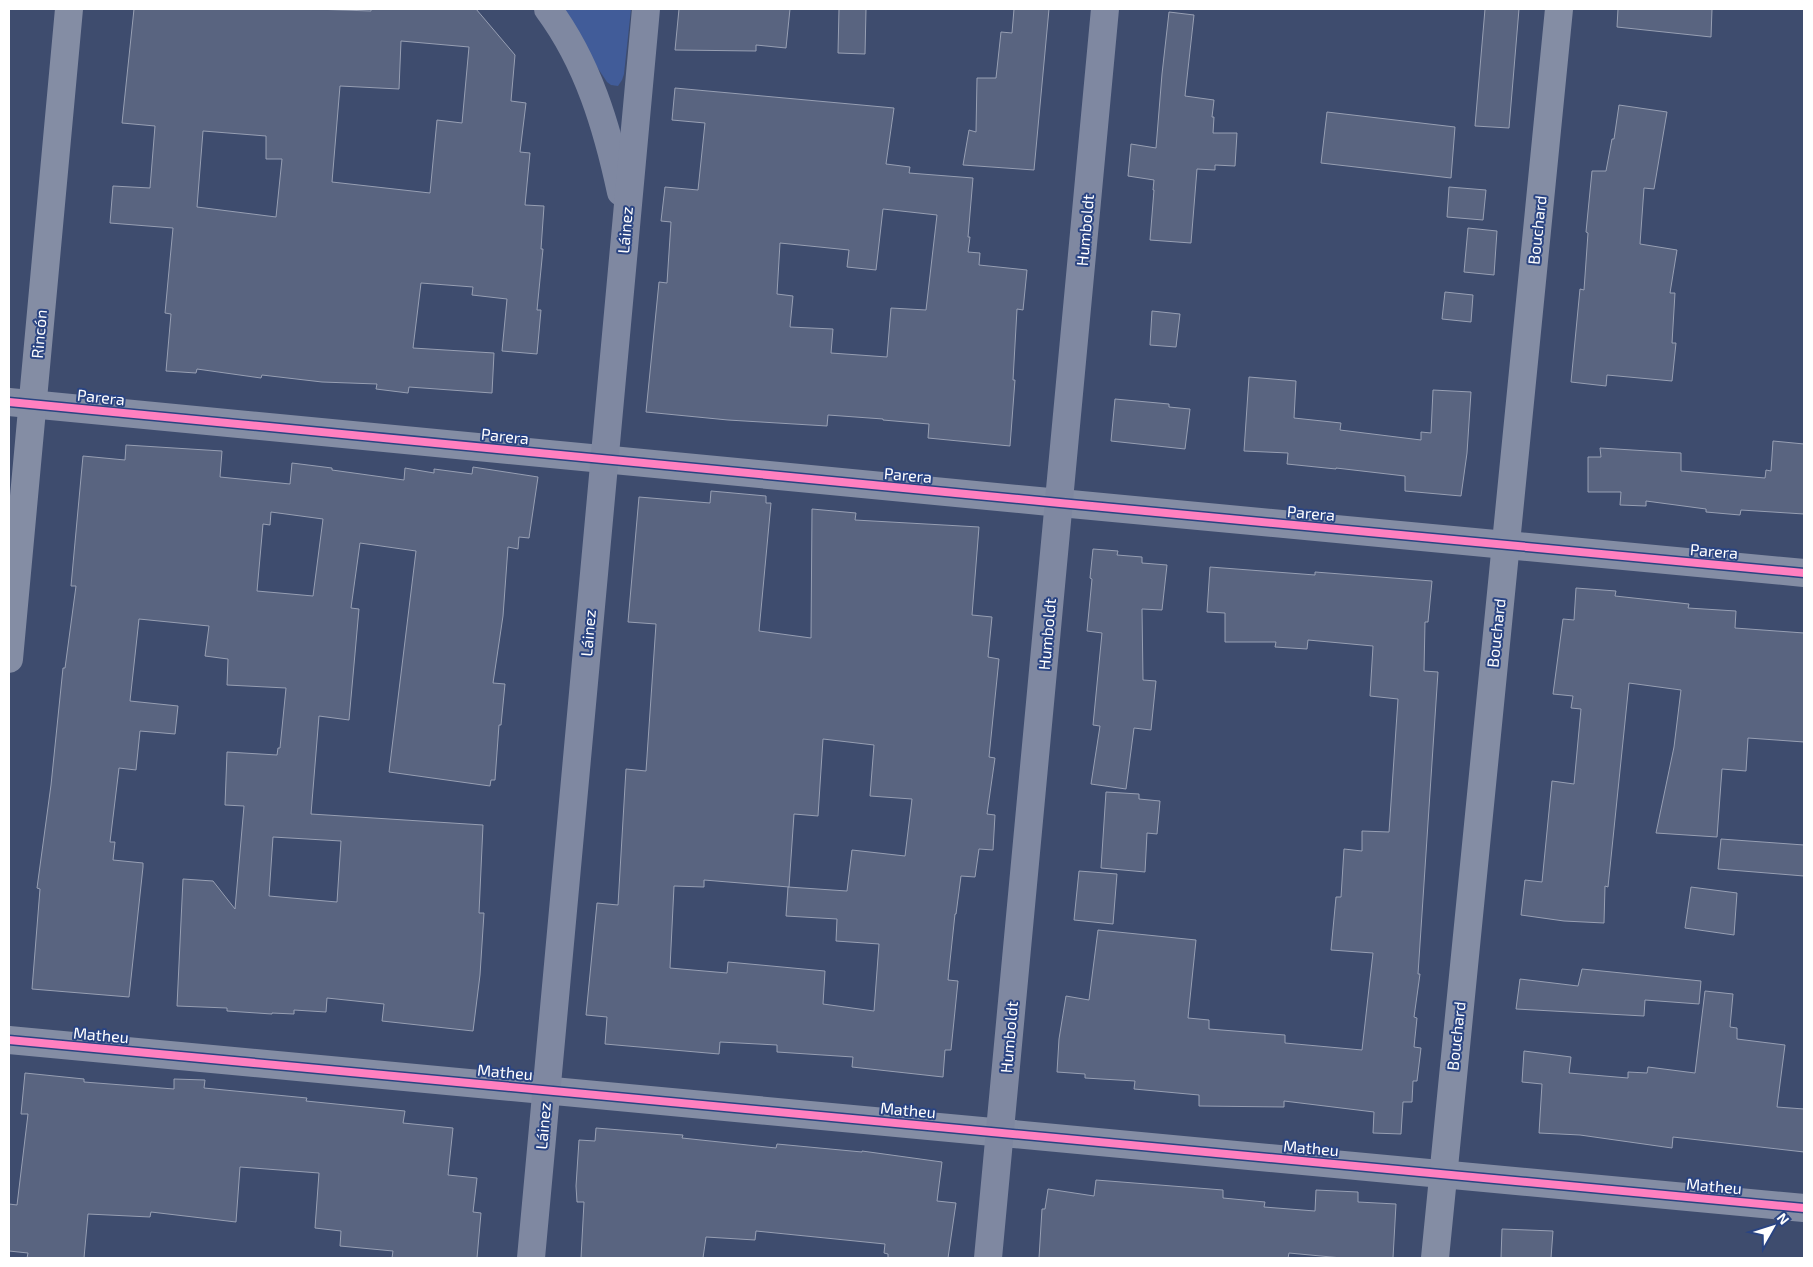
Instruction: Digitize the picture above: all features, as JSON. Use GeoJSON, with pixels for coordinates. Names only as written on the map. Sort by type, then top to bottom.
{"type":"FeatureCollection","features":[{"type":"Feature","properties":{"kind":"main road"},"geometry":{"type":"LineString","coordinates":[[548,9],[579,59],[598,105],[614,158],[626,220]]}},
{"type":"Feature","properties":{"kind":"main road","name":"Láinez"},"geometry":{"type":"LineString","coordinates":[[531,1258],[646,9]]}},
{"type":"Feature","properties":{"kind":"main road","name":"Humboldt"},"geometry":{"type":"LineString","coordinates":[[988,1258],[1105,9]]}},
{"type":"Feature","properties":{"kind":"street","name":"Rincón"},"geometry":{"type":"LineString","coordinates":[[9,660],[21,403],[69,9]]}},
{"type":"Feature","properties":{"kind":"street","name":"Bouchard"},"geometry":{"type":"LineString","coordinates":[[1435,1258],[1559,9]]}},
{"type":"Feature","properties":{"kind":"street","name":"Parera"},"geometry":{"type":"LineString","coordinates":[[21,403],[1060,504],[1804,573]]}},
{"type":"Feature","properties":{"kind":"street","name":"Matheu"},"geometry":{"type":"LineString","coordinates":[[9,1040],[1804,1208]]}},
{"type":"Feature","properties":{"kind":"shaded area"},"geometry":{"type":"Polygon","coordinates":[[[558,9],[631,9],[624,74],[618,86],[607,82],[558,9]]]}},
{"type":"Feature","properties":{"kind":"building"},"geometry":{"type":"Polygon","coordinates":[[[134,9],[313,9],[371,11],[371,9],[476,9],[515,55],[511,101],[526,103],[520,152],[530,153],[525,205],[544,206],[541,249],[543,249],[537,310],[541,310],[537,354],[502,351],[507,299],[472,295],[473,287],[421,283],[413,348],[494,353],[492,393],[409,387],[408,393],[376,389],[377,384],[322,382],[262,375],[261,378],[197,369],[196,373],[166,371],[171,314],[165,313],[173,228],[110,223],[113,186],[150,188],[155,126],[122,123],[134,9]],[[401,41],[399,89],[340,86],[332,182],[430,193],[437,120],[462,123],[469,47],[401,41]],[[203,131],[197,207],[276,217],[282,159],[266,159],[266,136],[203,131]]]}},
{"type":"Feature","properties":{"kind":"building"},"geometry":{"type":"Polygon","coordinates":[[[679,9],[790,9],[786,48],[756,45],[756,51],[675,50],[679,9]]]}},
{"type":"Feature","properties":{"kind":"building"},"geometry":{"type":"Polygon","coordinates":[[[839,9],[866,9],[865,54],[838,53],[839,9]]]}},
{"type":"Feature","properties":{"kind":"building"},"geometry":{"type":"Polygon","coordinates":[[[1014,9],[1049,9],[1034,170],[963,165],[969,130],[976,132],[977,78],[996,78],[1001,32],[1012,33],[1014,9]]]}},
{"type":"Feature","properties":{"kind":"building"},"geometry":{"type":"Polygon","coordinates":[[[1485,9],[1519,9],[1509,128],[1475,126],[1485,9]]]}},
{"type":"Feature","properties":{"kind":"building"},"geometry":{"type":"Polygon","coordinates":[[[1618,9],[1712,9],[1711,37],[1617,27],[1618,9]]]}},
{"type":"Feature","properties":{"kind":"building"},"geometry":{"type":"Polygon","coordinates":[[[1169,12],[1194,15],[1185,96],[1214,100],[1213,133],[1237,133],[1235,166],[1215,165],[1215,170],[1197,169],[1191,243],[1150,240],[1154,180],[1128,176],[1131,144],[1156,148],[1169,12]]]}},
{"type":"Feature","properties":{"kind":"building"},"geometry":{"type":"Polygon","coordinates":[[[675,88],[894,108],[886,164],[910,167],[909,173],[973,178],[968,252],[980,253],[979,265],[1027,270],[1023,310],[1017,309],[1013,380],[1015,380],[1010,446],[928,438],[929,424],[883,419],[828,415],[827,426],[728,420],[646,412],[659,282],[667,283],[671,222],[661,221],[665,187],[698,190],[705,123],[672,120],[675,88]],[[883,209],[876,270],[847,267],[849,250],[780,243],[777,294],[793,296],[790,327],[833,329],[831,353],[887,357],[891,308],[926,310],[937,215],[883,209]]]}},
{"type":"Feature","properties":{"kind":"building"},"geometry":{"type":"Polygon","coordinates":[[[1619,105],[1667,112],[1654,189],[1644,188],[1640,244],[1677,250],[1670,293],[1675,293],[1672,343],[1676,343],[1672,381],[1607,375],[1606,386],[1571,382],[1580,289],[1584,290],[1588,233],[1586,232],[1592,171],[1606,171],[1612,139],[1614,139],[1619,105]]]}},
{"type":"Feature","properties":{"kind":"building"},"geometry":{"type":"Polygon","coordinates":[[[1327,112],[1455,127],[1451,178],[1321,163],[1327,112]]]}},
{"type":"Feature","properties":{"kind":"building"},"geometry":{"type":"Polygon","coordinates":[[[1449,187],[1486,190],[1483,220],[1447,217],[1449,187]]]}},
{"type":"Feature","properties":{"kind":"building"},"geometry":{"type":"Polygon","coordinates":[[[1468,228],[1497,231],[1494,275],[1464,272],[1468,228]]]}},
{"type":"Feature","properties":{"kind":"building"},"geometry":{"type":"Polygon","coordinates":[[[1445,292],[1473,295],[1471,322],[1442,319],[1445,292]]]}},
{"type":"Feature","properties":{"kind":"building"},"geometry":{"type":"Polygon","coordinates":[[[1152,311],[1180,314],[1176,347],[1150,345],[1152,311]]]}},
{"type":"Feature","properties":{"kind":"building"},"geometry":{"type":"Polygon","coordinates":[[[1249,377],[1296,381],[1294,418],[1341,423],[1340,430],[1421,440],[1421,432],[1431,433],[1433,390],[1471,392],[1467,453],[1461,496],[1405,491],[1405,476],[1287,464],[1288,453],[1244,451],[1249,377]]]}},
{"type":"Feature","properties":{"kind":"building"},"geometry":{"type":"Polygon","coordinates":[[[1115,399],[1169,404],[1169,407],[1190,409],[1185,449],[1111,441],[1115,399]]]}},
{"type":"Feature","properties":{"kind":"building"},"geometry":{"type":"Polygon","coordinates":[[[1773,441],[1804,444],[1804,514],[1741,510],[1740,515],[1706,512],[1706,509],[1646,501],[1646,506],[1620,505],[1621,492],[1588,492],[1588,457],[1601,457],[1600,448],[1681,453],[1681,471],[1765,478],[1766,470],[1771,471],[1773,441]]]}},
{"type":"Feature","properties":{"kind":"building"},"geometry":{"type":"Polygon","coordinates":[[[126,445],[222,451],[220,477],[290,484],[292,463],[404,480],[405,468],[434,473],[434,469],[472,474],[473,467],[538,477],[529,538],[519,537],[518,549],[508,547],[503,616],[493,683],[505,684],[501,725],[499,725],[495,780],[491,780],[490,786],[389,772],[416,551],[360,543],[351,608],[359,609],[349,720],[319,716],[311,814],[483,825],[479,913],[484,913],[480,975],[473,1031],[382,1021],[384,1004],[327,998],[326,1012],[294,1010],[294,1014],[227,1011],[227,1008],[177,1006],[183,879],[213,881],[235,909],[244,806],[225,805],[227,752],[277,755],[278,748],[280,748],[286,688],[227,685],[228,659],[205,656],[209,626],[139,619],[130,701],[178,706],[175,734],[140,731],[136,770],[119,768],[110,842],[115,842],[113,860],[143,863],[129,997],[32,989],[40,889],[37,888],[51,785],[63,668],[65,668],[76,586],[71,586],[83,456],[125,460],[126,445]],[[271,512],[270,525],[263,524],[257,591],[313,596],[323,519],[271,512]],[[273,837],[269,896],[337,902],[341,841],[273,837]]]}},
{"type":"Feature","properties":{"kind":"building"},"geometry":{"type":"Polygon","coordinates":[[[711,491],[766,496],[766,503],[771,503],[759,631],[811,638],[812,509],[856,513],[855,520],[979,527],[972,615],[992,617],[988,657],[999,659],[989,757],[995,758],[987,814],[995,815],[993,850],[979,849],[975,877],[961,876],[948,980],[958,981],[951,1050],[945,1050],[943,1077],[852,1067],[853,1057],[777,1052],[777,1045],[720,1042],[719,1054],[605,1044],[607,1017],[586,1015],[597,903],[618,905],[626,769],[646,771],[656,624],[628,622],[639,497],[710,503],[711,491]],[[823,739],[818,816],[794,814],[789,887],[704,880],[704,887],[674,886],[670,968],[727,973],[728,962],[825,971],[823,1004],[874,1011],[879,944],[836,941],[837,919],[786,916],[788,887],[847,891],[852,850],[905,856],[912,799],[870,796],[874,745],[823,739]]]}},
{"type":"Feature","properties":{"kind":"building"},"geometry":{"type":"Polygon","coordinates":[[[1093,549],[1118,551],[1117,555],[1142,557],[1142,563],[1167,565],[1162,610],[1142,609],[1143,680],[1156,681],[1151,730],[1134,728],[1126,789],[1091,784],[1100,726],[1093,725],[1102,633],[1087,631],[1093,549]]]}},
{"type":"Feature","properties":{"kind":"building"},"geometry":{"type":"Polygon","coordinates":[[[1210,567],[1315,575],[1315,572],[1432,581],[1428,622],[1425,622],[1424,671],[1438,672],[1418,974],[1420,974],[1414,1017],[1417,1018],[1414,1047],[1421,1048],[1417,1081],[1413,1081],[1412,1102],[1403,1102],[1401,1134],[1373,1133],[1374,1112],[1284,1101],[1284,1107],[1199,1106],[1199,1095],[1134,1089],[1135,1081],[1085,1078],[1085,1074],[1057,1072],[1059,1039],[1066,996],[1089,1000],[1098,930],[1196,940],[1188,1018],[1209,1020],[1209,1029],[1285,1035],[1285,1043],[1362,1050],[1373,953],[1331,950],[1336,897],[1341,897],[1344,849],[1362,851],[1362,831],[1389,832],[1398,699],[1370,696],[1373,646],[1308,640],[1307,649],[1275,647],[1276,642],[1225,642],[1225,613],[1207,612],[1210,567]]]}},
{"type":"Feature","properties":{"kind":"building"},"geometry":{"type":"Polygon","coordinates":[[[1576,588],[1616,591],[1615,596],[1689,604],[1688,608],[1736,611],[1735,628],[1804,633],[1804,742],[1748,738],[1746,771],[1722,769],[1717,837],[1656,833],[1674,747],[1681,690],[1629,683],[1608,887],[1605,886],[1604,923],[1564,921],[1521,915],[1525,880],[1542,882],[1552,781],[1574,784],[1581,709],[1571,708],[1573,696],[1553,694],[1563,619],[1574,620],[1576,588]]]}},
{"type":"Feature","properties":{"kind":"building"},"geometry":{"type":"Polygon","coordinates":[[[1106,792],[1139,794],[1139,799],[1160,801],[1157,834],[1147,833],[1145,872],[1101,868],[1106,792]]]}},
{"type":"Feature","properties":{"kind":"building"},"geometry":{"type":"Polygon","coordinates":[[[1721,839],[1804,845],[1804,876],[1718,869],[1721,839]]]}},
{"type":"Feature","properties":{"kind":"building"},"geometry":{"type":"Polygon","coordinates":[[[1079,871],[1117,874],[1113,924],[1074,920],[1079,871]]]}},
{"type":"Feature","properties":{"kind":"building"},"geometry":{"type":"Polygon","coordinates":[[[1691,887],[1737,893],[1734,935],[1685,928],[1691,887]]]}},
{"type":"Feature","properties":{"kind":"building"},"geometry":{"type":"Polygon","coordinates":[[[1582,969],[1701,981],[1699,1004],[1645,1000],[1644,1016],[1516,1009],[1520,979],[1578,986],[1582,969]]]}},
{"type":"Feature","properties":{"kind":"building"},"geometry":{"type":"Polygon","coordinates":[[[1705,991],[1733,994],[1730,1027],[1737,1028],[1737,1039],[1785,1045],[1777,1107],[1804,1109],[1804,1152],[1673,1137],[1672,1148],[1580,1135],[1539,1133],[1542,1084],[1522,1082],[1524,1051],[1571,1057],[1569,1073],[1628,1078],[1628,1072],[1647,1073],[1648,1067],[1695,1073],[1705,991]]]}},
{"type":"Feature","properties":{"kind":"building"},"geometry":{"type":"Polygon","coordinates":[[[25,1073],[84,1079],[84,1082],[174,1089],[174,1079],[205,1080],[204,1088],[307,1098],[306,1101],[405,1111],[403,1123],[453,1128],[448,1175],[477,1178],[473,1212],[481,1213],[477,1258],[392,1258],[393,1251],[340,1246],[341,1231],[315,1228],[319,1173],[240,1167],[236,1222],[151,1212],[150,1217],[88,1214],[84,1258],[27,1258],[28,1253],[9,1251],[9,1204],[17,1205],[28,1114],[21,1114],[25,1073]]]}},
{"type":"Feature","properties":{"kind":"building"},"geometry":{"type":"Polygon","coordinates":[[[596,1128],[683,1135],[682,1138],[776,1148],[777,1144],[862,1151],[942,1162],[937,1201],[956,1203],[948,1258],[888,1258],[888,1254],[884,1253],[885,1244],[756,1231],[755,1240],[706,1237],[703,1258],[581,1258],[584,1202],[577,1202],[576,1186],[579,1140],[595,1141],[596,1128]]]}},
{"type":"Feature","properties":{"kind":"building"},"geometry":{"type":"Polygon","coordinates":[[[1096,1180],[1223,1190],[1223,1198],[1265,1202],[1264,1207],[1315,1211],[1316,1190],[1358,1192],[1358,1202],[1396,1204],[1393,1258],[1342,1258],[1289,1253],[1288,1258],[1039,1258],[1042,1209],[1045,1209],[1048,1189],[1094,1196],[1096,1180]]]}},
{"type":"Feature","properties":{"kind":"building"},"geometry":{"type":"Polygon","coordinates":[[[1502,1229],[1553,1231],[1551,1258],[1501,1258],[1502,1229]]]}},
{"type":"Feature","properties":{"kind":"cycle path"},"geometry":{"type":"LineString","coordinates":[[9,402],[1804,573]]}},
{"type":"Feature","properties":{"kind":"cycle path"},"geometry":{"type":"LineString","coordinates":[[9,1040],[1804,1208]]}}]}
